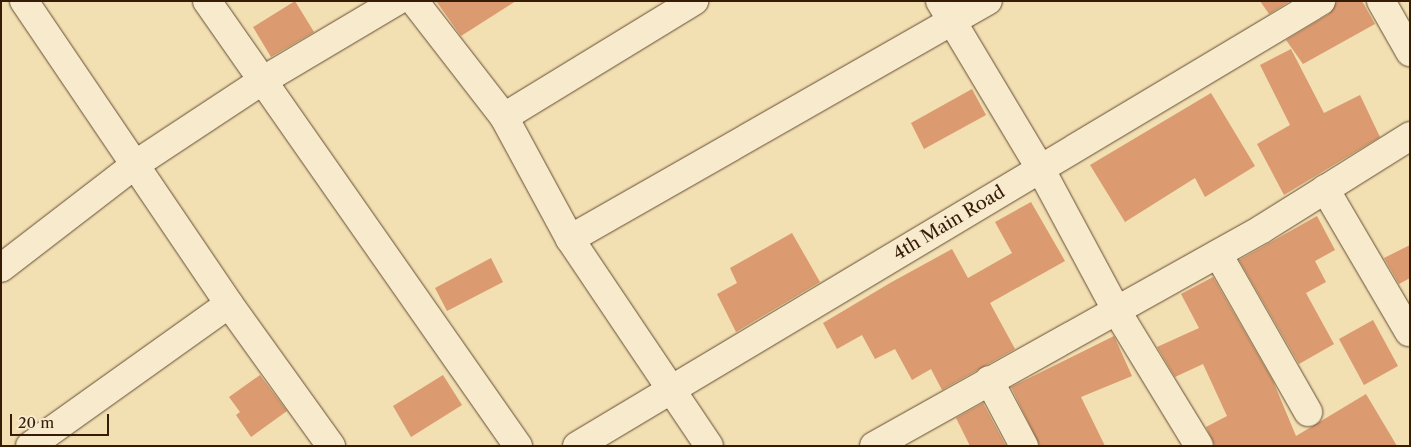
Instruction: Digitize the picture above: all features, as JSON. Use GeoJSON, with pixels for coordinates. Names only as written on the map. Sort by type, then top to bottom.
{"type":"FeatureCollection","features":[{"type":"Feature","properties":{"kind":"street"},"geometry":{"type":"LineString","coordinates":[[24,1],[136,164],[321,442]]}},
{"type":"Feature","properties":{"kind":"street"},"geometry":{"type":"LineString","coordinates":[[207,1],[518,446]]}},
{"type":"Feature","properties":{"kind":"street"},"geometry":{"type":"LineString","coordinates":[[1,268],[136,164],[262,82],[397,1]]}},
{"type":"Feature","properties":{"kind":"street"},"geometry":{"type":"LineString","coordinates":[[414,1],[504,117],[570,239],[668,388],[709,446]]}},
{"type":"Feature","properties":{"kind":"street"},"geometry":{"type":"LineString","coordinates":[[504,117],[694,1]]}},
{"type":"Feature","properties":{"kind":"street"},"geometry":{"type":"LineString","coordinates":[[570,239],[947,11],[988,1]]}},
{"type":"Feature","properties":{"kind":"street","name":"4th Main Road"},"geometry":{"type":"LineString","coordinates":[[576,446],[668,388],[1322,1]]}},
{"type":"Feature","properties":{"kind":"street"},"geometry":{"type":"LineString","coordinates":[[1381,1],[1410,52]]}},
{"type":"Feature","properties":{"kind":"street"},"geometry":{"type":"LineString","coordinates":[[947,11],[1040,168],[1116,310],[1199,446]]}},
{"type":"Feature","properties":{"kind":"street"},"geometry":{"type":"LineString","coordinates":[[874,446],[988,380],[1218,254],[1410,136]]}},
{"type":"Feature","properties":{"kind":"street"},"geometry":{"type":"LineString","coordinates":[[1325,189],[1409,332]]}},
{"type":"Feature","properties":{"kind":"street"},"geometry":{"type":"LineString","coordinates":[[1218,254],[1308,412]]}},
{"type":"Feature","properties":{"kind":"street"},"geometry":{"type":"LineString","coordinates":[[30,446],[229,304]]}},
{"type":"Feature","properties":{"kind":"street"},"geometry":{"type":"LineString","coordinates":[[988,380],[1024,446]]}},
{"type":"Feature","properties":{"kind":"building"},"geometry":{"type":"Polygon","coordinates":[[[295,1],[314,32],[271,57],[253,27],[295,1]]]}},
{"type":"Feature","properties":{"kind":"building"},"geometry":{"type":"Polygon","coordinates":[[[436,1],[516,1],[461,36],[436,1]]]}},
{"type":"Feature","properties":{"kind":"building"},"geometry":{"type":"Polygon","coordinates":[[[1260,1],[1290,1],[1269,14],[1260,1]]]}},
{"type":"Feature","properties":{"kind":"building"},"geometry":{"type":"Polygon","coordinates":[[[1337,1],[1362,1],[1375,24],[1303,64],[1286,40],[1329,14],[1337,1]]]}},
{"type":"Feature","properties":{"kind":"building"},"geometry":{"type":"Polygon","coordinates":[[[1291,49],[1324,113],[1360,95],[1380,137],[1284,195],[1257,144],[1290,125],[1260,65],[1291,49]]]}},
{"type":"Feature","properties":{"kind":"building"},"geometry":{"type":"Polygon","coordinates":[[[972,89],[986,115],[924,149],[911,123],[972,89]]]}},
{"type":"Feature","properties":{"kind":"building"},"geometry":{"type":"Polygon","coordinates":[[[1211,93],[1255,166],[1205,197],[1195,178],[1125,222],[1090,165],[1211,93]]]}},
{"type":"Feature","properties":{"kind":"building"},"geometry":{"type":"Polygon","coordinates":[[[1031,202],[1065,261],[990,303],[1015,349],[942,390],[931,369],[912,380],[895,349],[875,359],[862,335],[837,349],[823,323],[952,249],[968,278],[1012,253],[995,222],[1031,202]]]}},
{"type":"Feature","properties":{"kind":"building"},"geometry":{"type":"Polygon","coordinates":[[[1317,216],[1335,250],[1315,261],[1326,282],[1306,293],[1334,344],[1299,364],[1239,260],[1317,216]]]}},
{"type":"Feature","properties":{"kind":"building"},"geometry":{"type":"Polygon","coordinates":[[[792,233],[820,282],[736,332],[717,294],[737,283],[730,268],[792,233]]]}},
{"type":"Feature","properties":{"kind":"building"},"geometry":{"type":"Polygon","coordinates":[[[1410,245],[1410,278],[1399,284],[1384,258],[1410,245]]]}},
{"type":"Feature","properties":{"kind":"building"},"geometry":{"type":"Polygon","coordinates":[[[491,258],[503,282],[447,311],[435,288],[491,258]]]}},
{"type":"Feature","properties":{"kind":"building"},"geometry":{"type":"Polygon","coordinates":[[[1213,277],[1273,381],[1296,436],[1366,394],[1397,446],[1215,446],[1206,427],[1227,416],[1203,364],[1175,377],[1157,347],[1199,328],[1181,294],[1213,277]]]}},
{"type":"Feature","properties":{"kind":"building"},"geometry":{"type":"Polygon","coordinates":[[[1373,320],[1398,366],[1364,385],[1339,339],[1373,320]]]}},
{"type":"Feature","properties":{"kind":"building"},"geometry":{"type":"Polygon","coordinates":[[[1114,336],[1132,376],[1081,397],[1105,446],[1040,446],[1011,387],[1114,336]]]}},
{"type":"Feature","properties":{"kind":"building"},"geometry":{"type":"Polygon","coordinates":[[[260,375],[287,411],[251,437],[236,415],[240,412],[229,397],[260,375]]]}},
{"type":"Feature","properties":{"kind":"building"},"geometry":{"type":"Polygon","coordinates":[[[443,375],[462,405],[411,437],[393,406],[443,375]]]}},
{"type":"Feature","properties":{"kind":"building"},"geometry":{"type":"Polygon","coordinates":[[[983,403],[1006,446],[970,446],[956,418],[983,403]]]}}]}
